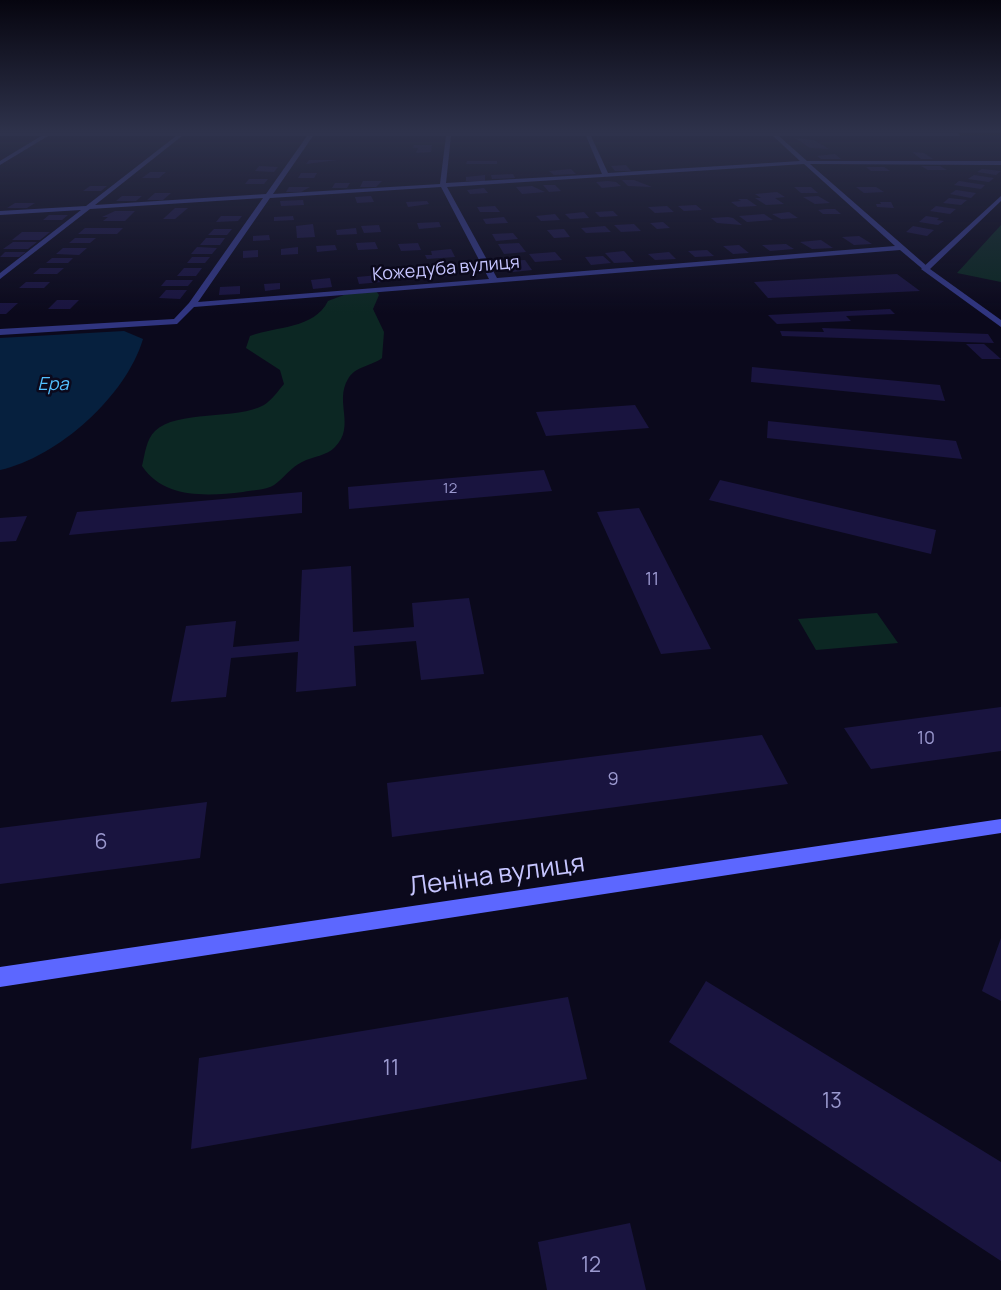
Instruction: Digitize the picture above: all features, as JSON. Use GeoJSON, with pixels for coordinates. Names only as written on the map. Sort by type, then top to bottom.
{"type":"FeatureCollection","features":[{"type":"Feature","properties":{"kind":"main road","name":"Леніна вулиця"},"geometry":{"type":"LineString","coordinates":[[0,977],[1001,826]]}},
{"type":"Feature","properties":{"kind":"street"},"geometry":{"type":"LineString","coordinates":[[0,277],[107,193]]}},
{"type":"Feature","properties":{"kind":"street"},"geometry":{"type":"LineString","coordinates":[[0,332],[177,321],[192,304],[269,193]]}},
{"type":"Feature","properties":{"kind":"street"},"geometry":{"type":"LineString","coordinates":[[0,213],[322,193]]}},
{"type":"Feature","properties":{"kind":"street"},"geometry":{"type":"LineString","coordinates":[[447,193],[494,280]]}},
{"type":"Feature","properties":{"kind":"street"},"geometry":{"type":"LineString","coordinates":[[837,193],[925,269],[1001,324]]}},
{"type":"Feature","properties":{"kind":"street"},"geometry":{"type":"LineString","coordinates":[[925,269],[1001,198]]}},
{"type":"Feature","properties":{"kind":"street","name":"Кожедуба вулиця"},"geometry":{"type":"LineString","coordinates":[[192,304],[900,248]]}},
{"type":"Feature","properties":{"kind":"green space"},"geometry":{"type":"Polygon","coordinates":[[[1001,225],[1001,282],[957,273],[1001,225]]]}},
{"type":"Feature","properties":{"kind":"green space"},"geometry":{"type":"Polygon","coordinates":[[[376,291],[379,295],[373,309],[384,332],[382,358],[355,371],[348,379],[343,396],[344,431],[332,450],[298,464],[271,487],[229,493],[201,494],[174,490],[151,477],[142,466],[150,439],[155,431],[165,424],[177,420],[253,410],[270,401],[284,384],[280,370],[246,348],[250,336],[304,322],[322,310],[328,301],[349,293],[376,291]]]}},
{"type":"Feature","properties":{"kind":"green space"},"geometry":{"type":"Polygon","coordinates":[[[877,613],[898,643],[816,650],[798,619],[877,613]]]}},
{"type":"Feature","properties":{"kind":"water","name":"Ера"},"geometry":{"type":"Polygon","coordinates":[[[124,331],[143,339],[122,382],[106,402],[66,438],[22,463],[0,470],[0,338],[124,331]]]}},
{"type":"Feature","properties":{"kind":"building"},"geometry":{"type":"Polygon","coordinates":[[[155,193],[171,193],[163,200],[147,200],[155,193]]]}},
{"type":"Feature","properties":{"kind":"building"},"geometry":{"type":"Polygon","coordinates":[[[779,193],[785,197],[775,198],[784,204],[766,205],[755,198],[761,198],[755,194],[779,193]]]}},
{"type":"Feature","properties":{"kind":"building"},"geometry":{"type":"Polygon","coordinates":[[[951,193],[976,193],[971,198],[951,193]]]}},
{"type":"Feature","properties":{"kind":"building"},"geometry":{"type":"Polygon","coordinates":[[[122,196],[142,196],[136,201],[116,201],[122,196]]]}},
{"type":"Feature","properties":{"kind":"building"},"geometry":{"type":"Polygon","coordinates":[[[371,196],[374,202],[357,203],[355,197],[371,196]]]}},
{"type":"Feature","properties":{"kind":"building"},"geometry":{"type":"Polygon","coordinates":[[[818,196],[830,203],[815,204],[803,197],[818,196]]]}},
{"type":"Feature","properties":{"kind":"building"},"geometry":{"type":"Polygon","coordinates":[[[949,198],[967,200],[961,205],[943,203],[949,198]]]}},
{"type":"Feature","properties":{"kind":"building"},"geometry":{"type":"Polygon","coordinates":[[[738,199],[747,199],[757,206],[738,207],[731,202],[741,201],[738,199]]]}},
{"type":"Feature","properties":{"kind":"building"},"geometry":{"type":"Polygon","coordinates":[[[303,200],[304,205],[281,206],[280,201],[303,200]]]}},
{"type":"Feature","properties":{"kind":"building"},"geometry":{"type":"Polygon","coordinates":[[[427,201],[429,204],[408,207],[406,202],[427,201]]]}},
{"type":"Feature","properties":{"kind":"building"},"geometry":{"type":"Polygon","coordinates":[[[880,202],[891,202],[894,208],[877,207],[876,204],[881,204],[880,202]]]}},
{"type":"Feature","properties":{"kind":"building"},"geometry":{"type":"Polygon","coordinates":[[[15,203],[35,203],[27,208],[7,208],[15,203]]]}},
{"type":"Feature","properties":{"kind":"building"},"geometry":{"type":"Polygon","coordinates":[[[696,205],[702,210],[684,211],[678,206],[696,205]]]}},
{"type":"Feature","properties":{"kind":"building"},"geometry":{"type":"Polygon","coordinates":[[[495,206],[500,212],[480,212],[477,207],[495,206]]]}},
{"type":"Feature","properties":{"kind":"building"},"geometry":{"type":"Polygon","coordinates":[[[667,206],[674,212],[655,213],[648,207],[667,206]]]}},
{"type":"Feature","properties":{"kind":"building"},"geometry":{"type":"Polygon","coordinates":[[[936,206],[956,209],[950,214],[930,211],[936,206]]]}},
{"type":"Feature","properties":{"kind":"building"},"geometry":{"type":"Polygon","coordinates":[[[175,208],[188,208],[175,219],[163,219],[175,208]]]}},
{"type":"Feature","properties":{"kind":"building"},"geometry":{"type":"Polygon","coordinates":[[[835,209],[841,214],[823,214],[818,210],[835,209]]]}},
{"type":"Feature","properties":{"kind":"building"},"geometry":{"type":"Polygon","coordinates":[[[115,211],[135,211],[125,221],[103,221],[108,217],[102,217],[115,211]]]}},
{"type":"Feature","properties":{"kind":"building"},"geometry":{"type":"Polygon","coordinates":[[[613,211],[618,216],[600,217],[595,212],[613,211]]]}},
{"type":"Feature","properties":{"kind":"building"},"geometry":{"type":"Polygon","coordinates":[[[584,212],[589,218],[570,219],[565,214],[584,212]]]}},
{"type":"Feature","properties":{"kind":"building"},"geometry":{"type":"Polygon","coordinates":[[[789,212],[798,218],[781,219],[772,214],[789,212]]]}},
{"type":"Feature","properties":{"kind":"building"},"geometry":{"type":"Polygon","coordinates":[[[555,214],[560,220],[541,221],[536,216],[555,214]]]}},
{"type":"Feature","properties":{"kind":"building"},"geometry":{"type":"Polygon","coordinates":[[[764,214],[773,220],[747,222],[739,216],[764,214]]]}},
{"type":"Feature","properties":{"kind":"building"},"geometry":{"type":"Polygon","coordinates":[[[49,215],[68,215],[62,220],[43,220],[49,215]]]}},
{"type":"Feature","properties":{"kind":"building"},"geometry":{"type":"Polygon","coordinates":[[[221,216],[242,216],[238,221],[216,222],[221,216]]]}},
{"type":"Feature","properties":{"kind":"building"},"geometry":{"type":"Polygon","coordinates":[[[293,216],[294,220],[274,221],[274,217],[293,216]]]}},
{"type":"Feature","properties":{"kind":"building"},"geometry":{"type":"Polygon","coordinates":[[[926,216],[944,221],[938,225],[919,222],[926,216]]]}},
{"type":"Feature","properties":{"kind":"building"},"geometry":{"type":"Polygon","coordinates":[[[504,217],[508,223],[486,224],[483,219],[504,217]]]}},
{"type":"Feature","properties":{"kind":"building"},"geometry":{"type":"Polygon","coordinates":[[[728,217],[742,225],[717,223],[711,218],[728,217]]]}},
{"type":"Feature","properties":{"kind":"building"},"geometry":{"type":"Polygon","coordinates":[[[439,222],[441,227],[419,229],[417,223],[439,222]]]}},
{"type":"Feature","properties":{"kind":"building"},"geometry":{"type":"Polygon","coordinates":[[[663,222],[670,228],[657,229],[650,223],[663,222]]]}},
{"type":"Feature","properties":{"kind":"building"},"geometry":{"type":"Polygon","coordinates":[[[313,224],[315,237],[297,238],[296,226],[313,224]]]}},
{"type":"Feature","properties":{"kind":"building"},"geometry":{"type":"Polygon","coordinates":[[[634,224],[641,231],[621,232],[614,225],[634,224]]]}},
{"type":"Feature","properties":{"kind":"building"},"geometry":{"type":"Polygon","coordinates":[[[379,225],[381,232],[364,233],[361,226],[379,225]]]}},
{"type":"Feature","properties":{"kind":"building"},"geometry":{"type":"Polygon","coordinates":[[[605,226],[611,232],[586,233],[581,228],[605,226]]]}},
{"type":"Feature","properties":{"kind":"building"},"geometry":{"type":"Polygon","coordinates":[[[913,226],[934,230],[927,236],[906,232],[913,226]]]}},
{"type":"Feature","properties":{"kind":"building"},"geometry":{"type":"Polygon","coordinates":[[[85,228],[123,228],[117,234],[78,234],[85,228]]]}},
{"type":"Feature","properties":{"kind":"building"},"geometry":{"type":"Polygon","coordinates":[[[356,228],[357,234],[337,235],[336,230],[356,228]]]}},
{"type":"Feature","properties":{"kind":"building"},"geometry":{"type":"Polygon","coordinates":[[[214,229],[232,229],[227,235],[208,235],[214,229]]]}},
{"type":"Feature","properties":{"kind":"building"},"geometry":{"type":"Polygon","coordinates":[[[564,229],[570,237],[554,238],[547,230],[564,229]]]}},
{"type":"Feature","properties":{"kind":"building"},"geometry":{"type":"Polygon","coordinates":[[[22,232],[50,232],[40,240],[12,240],[22,232]]]}},
{"type":"Feature","properties":{"kind":"building"},"geometry":{"type":"Polygon","coordinates":[[[513,233],[518,239],[496,241],[492,234],[513,233]]]}},
{"type":"Feature","properties":{"kind":"building"},"geometry":{"type":"Polygon","coordinates":[[[269,235],[270,240],[253,241],[253,236],[269,235]]]}},
{"type":"Feature","properties":{"kind":"building"},"geometry":{"type":"Polygon","coordinates":[[[859,236],[872,244],[854,245],[842,237],[859,236]]]}},
{"type":"Feature","properties":{"kind":"building"},"geometry":{"type":"Polygon","coordinates":[[[75,238],[96,238],[90,243],[69,243],[75,238]]]}},
{"type":"Feature","properties":{"kind":"building"},"geometry":{"type":"Polygon","coordinates":[[[206,238],[225,238],[220,245],[200,245],[206,238]]]}},
{"type":"Feature","properties":{"kind":"building"},"geometry":{"type":"Polygon","coordinates":[[[821,240],[833,248],[812,249],[800,242],[821,240]]]}},
{"type":"Feature","properties":{"kind":"building"},"geometry":{"type":"Polygon","coordinates":[[[13,242],[37,242],[28,249],[3,249],[13,242]]]}},
{"type":"Feature","properties":{"kind":"building"},"geometry":{"type":"Polygon","coordinates":[[[375,242],[378,249],[358,250],[356,243],[375,242]]]}},
{"type":"Feature","properties":{"kind":"building"},"geometry":{"type":"Polygon","coordinates":[[[418,243],[421,250],[401,251],[398,244],[418,243]]]}},
{"type":"Feature","properties":{"kind":"building"},"geometry":{"type":"Polygon","coordinates":[[[519,243],[526,252],[504,254],[498,244],[519,243]]]}},
{"type":"Feature","properties":{"kind":"building"},"geometry":{"type":"Polygon","coordinates":[[[786,244],[794,249],[770,251],[762,245],[786,244]]]}},
{"type":"Feature","properties":{"kind":"building"},"geometry":{"type":"Polygon","coordinates":[[[335,245],[337,250],[317,252],[316,246],[335,245]]]}},
{"type":"Feature","properties":{"kind":"building"},"geometry":{"type":"Polygon","coordinates":[[[739,245],[749,253],[733,254],[723,246],[739,245]]]}},
{"type":"Feature","properties":{"kind":"building"},"geometry":{"type":"Polygon","coordinates":[[[197,247],[217,248],[212,254],[191,254],[197,247]]]}},
{"type":"Feature","properties":{"kind":"building"},"geometry":{"type":"Polygon","coordinates":[[[298,247],[298,254],[281,255],[281,249],[298,247]]]}},
{"type":"Feature","properties":{"kind":"building"},"geometry":{"type":"Polygon","coordinates":[[[63,248],[87,248],[79,255],[56,254],[63,248]]]}},
{"type":"Feature","properties":{"kind":"building"},"geometry":{"type":"Polygon","coordinates":[[[451,249],[455,257],[427,259],[425,255],[432,255],[431,251],[451,249]]]}},
{"type":"Feature","properties":{"kind":"building"},"geometry":{"type":"Polygon","coordinates":[[[258,250],[258,257],[243,258],[243,251],[258,250]]]}},
{"type":"Feature","properties":{"kind":"building"},"geometry":{"type":"Polygon","coordinates":[[[707,250],[714,256],[695,257],[688,251],[707,250]]]}},
{"type":"Feature","properties":{"kind":"building"},"geometry":{"type":"Polygon","coordinates":[[[624,251],[634,262],[614,263],[605,253],[624,251]]]}},
{"type":"Feature","properties":{"kind":"building"},"geometry":{"type":"Polygon","coordinates":[[[5,252],[26,252],[19,257],[0,257],[5,252]]]}},
{"type":"Feature","properties":{"kind":"building"},"geometry":{"type":"Polygon","coordinates":[[[555,252],[562,260],[535,262],[529,254],[555,252]]]}},
{"type":"Feature","properties":{"kind":"building"},"geometry":{"type":"Polygon","coordinates":[[[669,252],[676,259],[655,260],[648,254],[669,252]]]}},
{"type":"Feature","properties":{"kind":"building"},"geometry":{"type":"Polygon","coordinates":[[[603,256],[611,263],[591,265],[585,257],[603,256]]]}},
{"type":"Feature","properties":{"kind":"building"},"geometry":{"type":"Polygon","coordinates":[[[192,257],[210,257],[205,263],[187,263],[192,257]]]}},
{"type":"Feature","properties":{"kind":"building"},"geometry":{"type":"Polygon","coordinates":[[[52,258],[73,258],[68,263],[46,263],[52,258]]]}},
{"type":"Feature","properties":{"kind":"building"},"geometry":{"type":"Polygon","coordinates":[[[525,260],[532,270],[513,272],[506,261],[525,260]]]}},
{"type":"Feature","properties":{"kind":"building"},"geometry":{"type":"Polygon","coordinates":[[[454,267],[458,275],[438,277],[436,272],[428,272],[427,269],[454,267]]]}},
{"type":"Feature","properties":{"kind":"building"},"geometry":{"type":"Polygon","coordinates":[[[40,268],[64,268],[57,274],[33,274],[40,268]]]}},
{"type":"Feature","properties":{"kind":"building"},"geometry":{"type":"Polygon","coordinates":[[[184,268],[202,268],[196,276],[177,276],[184,268]]]}},
{"type":"Feature","properties":{"kind":"building"},"geometry":{"type":"Polygon","coordinates":[[[897,274],[920,291],[768,298],[754,282],[897,274]]]}},
{"type":"Feature","properties":{"kind":"building"},"geometry":{"type":"Polygon","coordinates":[[[379,275],[382,282],[359,284],[357,277],[379,275]]]}},
{"type":"Feature","properties":{"kind":"building"},"geometry":{"type":"Polygon","coordinates":[[[330,278],[332,287],[313,289],[311,280],[330,278]]]}},
{"type":"Feature","properties":{"kind":"building"},"geometry":{"type":"Polygon","coordinates":[[[166,280],[193,280],[188,286],[161,286],[166,280]]]}},
{"type":"Feature","properties":{"kind":"building"},"geometry":{"type":"Polygon","coordinates":[[[26,282],[50,282],[44,288],[19,288],[26,282]]]}},
{"type":"Feature","properties":{"kind":"building"},"geometry":{"type":"Polygon","coordinates":[[[280,283],[280,289],[265,291],[264,284],[280,283]]]}},
{"type":"Feature","properties":{"kind":"building"},"geometry":{"type":"Polygon","coordinates":[[[240,286],[240,294],[219,295],[220,287],[240,286]]]}},
{"type":"Feature","properties":{"kind":"building"},"geometry":{"type":"Polygon","coordinates":[[[166,290],[187,290],[180,299],[159,298],[166,290]]]}},
{"type":"Feature","properties":{"kind":"building"},"geometry":{"type":"Polygon","coordinates":[[[57,300],[79,300],[70,309],[48,309],[57,300]]]}},
{"type":"Feature","properties":{"kind":"building"},"geometry":{"type":"Polygon","coordinates":[[[0,303],[18,303],[6,314],[0,314],[0,303]]]}},
{"type":"Feature","properties":{"kind":"building"},"geometry":{"type":"Polygon","coordinates":[[[890,309],[895,314],[846,316],[851,321],[777,324],[768,315],[890,309]]]}},
{"type":"Feature","properties":{"kind":"building"},"geometry":{"type":"Polygon","coordinates":[[[822,328],[988,334],[994,343],[782,336],[780,331],[824,332],[822,328]]]}},
{"type":"Feature","properties":{"kind":"building"},"geometry":{"type":"Polygon","coordinates":[[[966,344],[984,344],[1001,359],[982,359],[966,344]]]}},
{"type":"Feature","properties":{"kind":"building"},"geometry":{"type":"Polygon","coordinates":[[[752,367],[940,385],[945,401],[751,382],[752,367]]]}},
{"type":"Feature","properties":{"kind":"building"},"geometry":{"type":"Polygon","coordinates":[[[635,405],[649,428],[546,436],[536,412],[635,405]]]}},
{"type":"Feature","properties":{"kind":"building"},"geometry":{"type":"Polygon","coordinates":[[[768,421],[956,441],[962,459],[767,438],[768,421]]]}},
{"type":"Feature","properties":{"kind":"building"},"geometry":{"type":"Polygon","coordinates":[[[544,470],[552,491],[349,509],[348,487],[544,470]]]}},
{"type":"Feature","properties":{"kind":"building"},"geometry":{"type":"Polygon","coordinates":[[[720,480],[936,530],[931,554],[709,500],[720,480]]]}},
{"type":"Feature","properties":{"kind":"building"},"geometry":{"type":"Polygon","coordinates":[[[302,492],[302,513],[69,535],[77,512],[302,492]]]}},
{"type":"Feature","properties":{"kind":"building"},"geometry":{"type":"Polygon","coordinates":[[[639,508],[711,649],[661,654],[597,512],[639,508]]]}},
{"type":"Feature","properties":{"kind":"building"},"geometry":{"type":"Polygon","coordinates":[[[27,516],[16,541],[0,542],[0,518],[27,516]]]}},
{"type":"Feature","properties":{"kind":"building"},"geometry":{"type":"Polygon","coordinates":[[[351,566],[353,632],[414,627],[412,603],[469,598],[484,674],[421,680],[416,641],[354,646],[356,686],[296,692],[298,652],[231,658],[226,697],[171,702],[186,626],[236,621],[233,647],[299,641],[302,570],[351,566]]]}},
{"type":"Feature","properties":{"kind":"building"},"geometry":{"type":"Polygon","coordinates":[[[1001,707],[1001,751],[871,769],[844,728],[1001,707]]]}},
{"type":"Feature","properties":{"kind":"building"},"geometry":{"type":"Polygon","coordinates":[[[762,735],[788,784],[392,837],[387,783],[762,735]]]}},
{"type":"Feature","properties":{"kind":"building"},"geometry":{"type":"Polygon","coordinates":[[[207,802],[200,858],[0,884],[0,828],[207,802]]]}},
{"type":"Feature","properties":{"kind":"building"},"geometry":{"type":"Polygon","coordinates":[[[1001,938],[1001,1001],[982,991],[1001,938]]]}},
{"type":"Feature","properties":{"kind":"building"},"geometry":{"type":"Polygon","coordinates":[[[706,981],[1001,1162],[1001,1261],[669,1042],[706,981]]]}},
{"type":"Feature","properties":{"kind":"building"},"geometry":{"type":"Polygon","coordinates":[[[568,997],[587,1079],[191,1149],[199,1058],[568,997]]]}},
{"type":"Feature","properties":{"kind":"building"},"geometry":{"type":"Polygon","coordinates":[[[630,1223],[646,1290],[547,1290],[538,1242],[630,1223]]]}}]}
